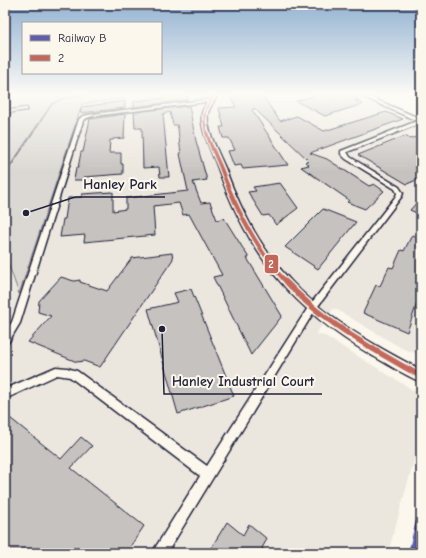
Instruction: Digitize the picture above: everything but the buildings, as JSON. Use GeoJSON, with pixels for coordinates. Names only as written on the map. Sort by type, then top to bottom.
{"type":"FeatureCollection","features":[{"type":"Feature","properties":{"kind":"street"},"geometry":{"type":"LineString","coordinates":[[5,340],[16,323],[81,120]]}},
{"type":"Feature","properties":{"kind":"street"},"geometry":{"type":"LineString","coordinates":[[206,120],[226,184],[234,203],[271,265],[298,296],[312,308],[361,342],[421,376]]}},
{"type":"Feature","properties":{"kind":"street"},"geometry":{"type":"LineString","coordinates":[[159,553],[312,308],[399,196],[400,193],[394,186],[345,156],[344,151],[421,121]]}},
{"type":"Feature","properties":{"kind":"street"},"geometry":{"type":"LineString","coordinates":[[5,394],[56,372],[67,372],[73,374],[208,474]]}},
{"type":"Feature","properties":{"kind":"shaded area"},"geometry":{"type":"Polygon","coordinates":[[[5,120],[77,120],[19,294],[5,254],[5,120]]]}},
{"type":"Feature","properties":{"kind":"shaded area"},"geometry":{"type":"Polygon","coordinates":[[[76,120],[414,120],[421,123],[421,355],[403,349],[334,308],[316,334],[325,336],[421,395],[421,436],[388,553],[5,553],[5,254],[19,294],[76,120]]]}},
{"type":"Feature","properties":{"kind":"waterway"},"geometry":{"type":"LineString","coordinates":[[21,150],[41,120]]}},
{"type":"Feature","properties":{"kind":"waterway"},"geometry":{"type":"LineString","coordinates":[[5,174],[22,149]]}},
{"type":"Feature","properties":{"kind":"rail line","name":"B"},"geometry":{"type":"LineString","coordinates":[[413,553],[421,520]]}},
{"type":"Feature","properties":{"kind":"transit line","name":"2"},"geometry":{"type":"LineString","coordinates":[[205,120],[210,142],[238,210],[256,243],[276,271],[299,295],[324,317],[353,337],[421,376]]}},
{"type":"Feature","properties":{"kind":"place","name":"Hanley Park"},"geometry":{"type":"Point","coordinates":[26,213]}},
{"type":"Feature","properties":{"kind":"place","name":"Hanley Industrial Court"},"geometry":{"type":"Point","coordinates":[162,329]}}]}
